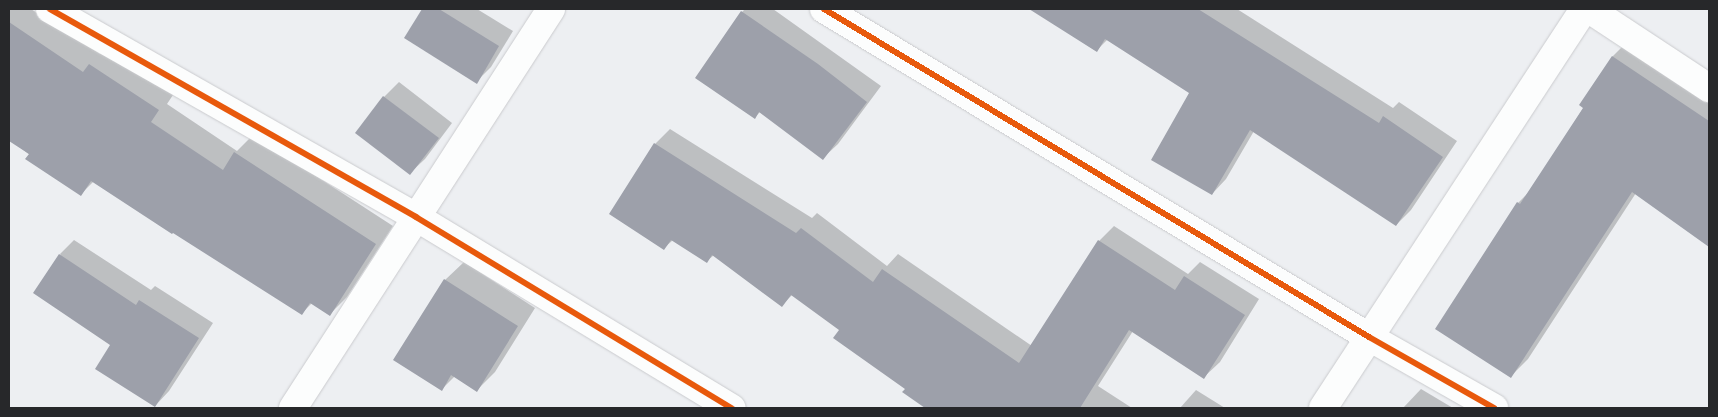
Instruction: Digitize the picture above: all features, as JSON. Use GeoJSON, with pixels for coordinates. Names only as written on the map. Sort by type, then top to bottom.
{"type":"FeatureCollection","features":[{"type":"Feature","properties":{"kind":"street"},"geometry":{"type":"LineString","coordinates":[[50,9],[416,217],[732,408]]}},
{"type":"Feature","properties":{"kind":"street"},"geometry":{"type":"LineString","coordinates":[[293,408],[551,9]]}},
{"type":"Feature","properties":{"kind":"street"},"geometry":{"type":"LineString","coordinates":[[824,9],[1369,338],[1494,408]]}},
{"type":"Feature","properties":{"kind":"street"},"geometry":{"type":"LineString","coordinates":[[1323,408],[1584,9]]}},
{"type":"Feature","properties":{"kind":"street"},"geometry":{"type":"LineString","coordinates":[[1589,9],[1709,88]]}},
{"type":"Feature","properties":{"kind":"building"},"geometry":{"type":"Polygon","coordinates":[[[422,9],[439,9],[499,46],[477,84],[404,38],[422,9]]]}},
{"type":"Feature","properties":{"kind":"building"},"geometry":{"type":"Polygon","coordinates":[[[1029,9],[1198,9],[1379,123],[1383,116],[1443,157],[1396,226],[1250,130],[1212,195],[1151,160],[1189,93],[1105,39],[1097,52],[1029,9]]]}},
{"type":"Feature","properties":{"kind":"building"},"geometry":{"type":"Polygon","coordinates":[[[741,11],[818,64],[867,102],[823,160],[759,112],[755,119],[695,78],[741,11]]]}},
{"type":"Feature","properties":{"kind":"building"},"geometry":{"type":"Polygon","coordinates":[[[9,22],[83,72],[89,64],[159,110],[151,122],[223,170],[234,152],[376,244],[330,316],[310,303],[302,315],[91,181],[81,196],[25,159],[29,154],[9,141],[9,22]]]}},
{"type":"Feature","properties":{"kind":"building"},"geometry":{"type":"Polygon","coordinates":[[[1612,56],[1709,121],[1709,247],[1632,192],[1511,378],[1435,329],[1517,202],[1520,204],[1583,108],[1579,105],[1612,56]]]}},
{"type":"Feature","properties":{"kind":"building"},"geometry":{"type":"Polygon","coordinates":[[[383,96],[439,138],[410,175],[355,133],[383,96]]]}},
{"type":"Feature","properties":{"kind":"building"},"geometry":{"type":"Polygon","coordinates":[[[654,143],[796,233],[801,228],[873,282],[882,269],[1019,363],[1098,240],[1175,290],[1184,276],[1245,315],[1204,379],[1129,330],[1080,408],[925,408],[902,392],[905,389],[833,338],[839,330],[791,295],[782,307],[712,255],[707,263],[671,240],[664,250],[609,214],[654,143]]]}},
{"type":"Feature","properties":{"kind":"building"},"geometry":{"type":"Polygon","coordinates":[[[59,254],[136,305],[139,300],[199,338],[155,407],[95,369],[110,345],[33,293],[59,254]]]}},
{"type":"Feature","properties":{"kind":"building"},"geometry":{"type":"Polygon","coordinates":[[[444,279],[518,326],[477,392],[451,375],[442,391],[393,360],[444,279]]]}},
{"type":"Feature","properties":{"kind":"cycle path"},"geometry":{"type":"LineString","coordinates":[[50,9],[416,217],[732,408]]}},
{"type":"Feature","properties":{"kind":"cycle path"},"geometry":{"type":"LineString","coordinates":[[824,9],[1369,337],[1494,408]]}}]}
